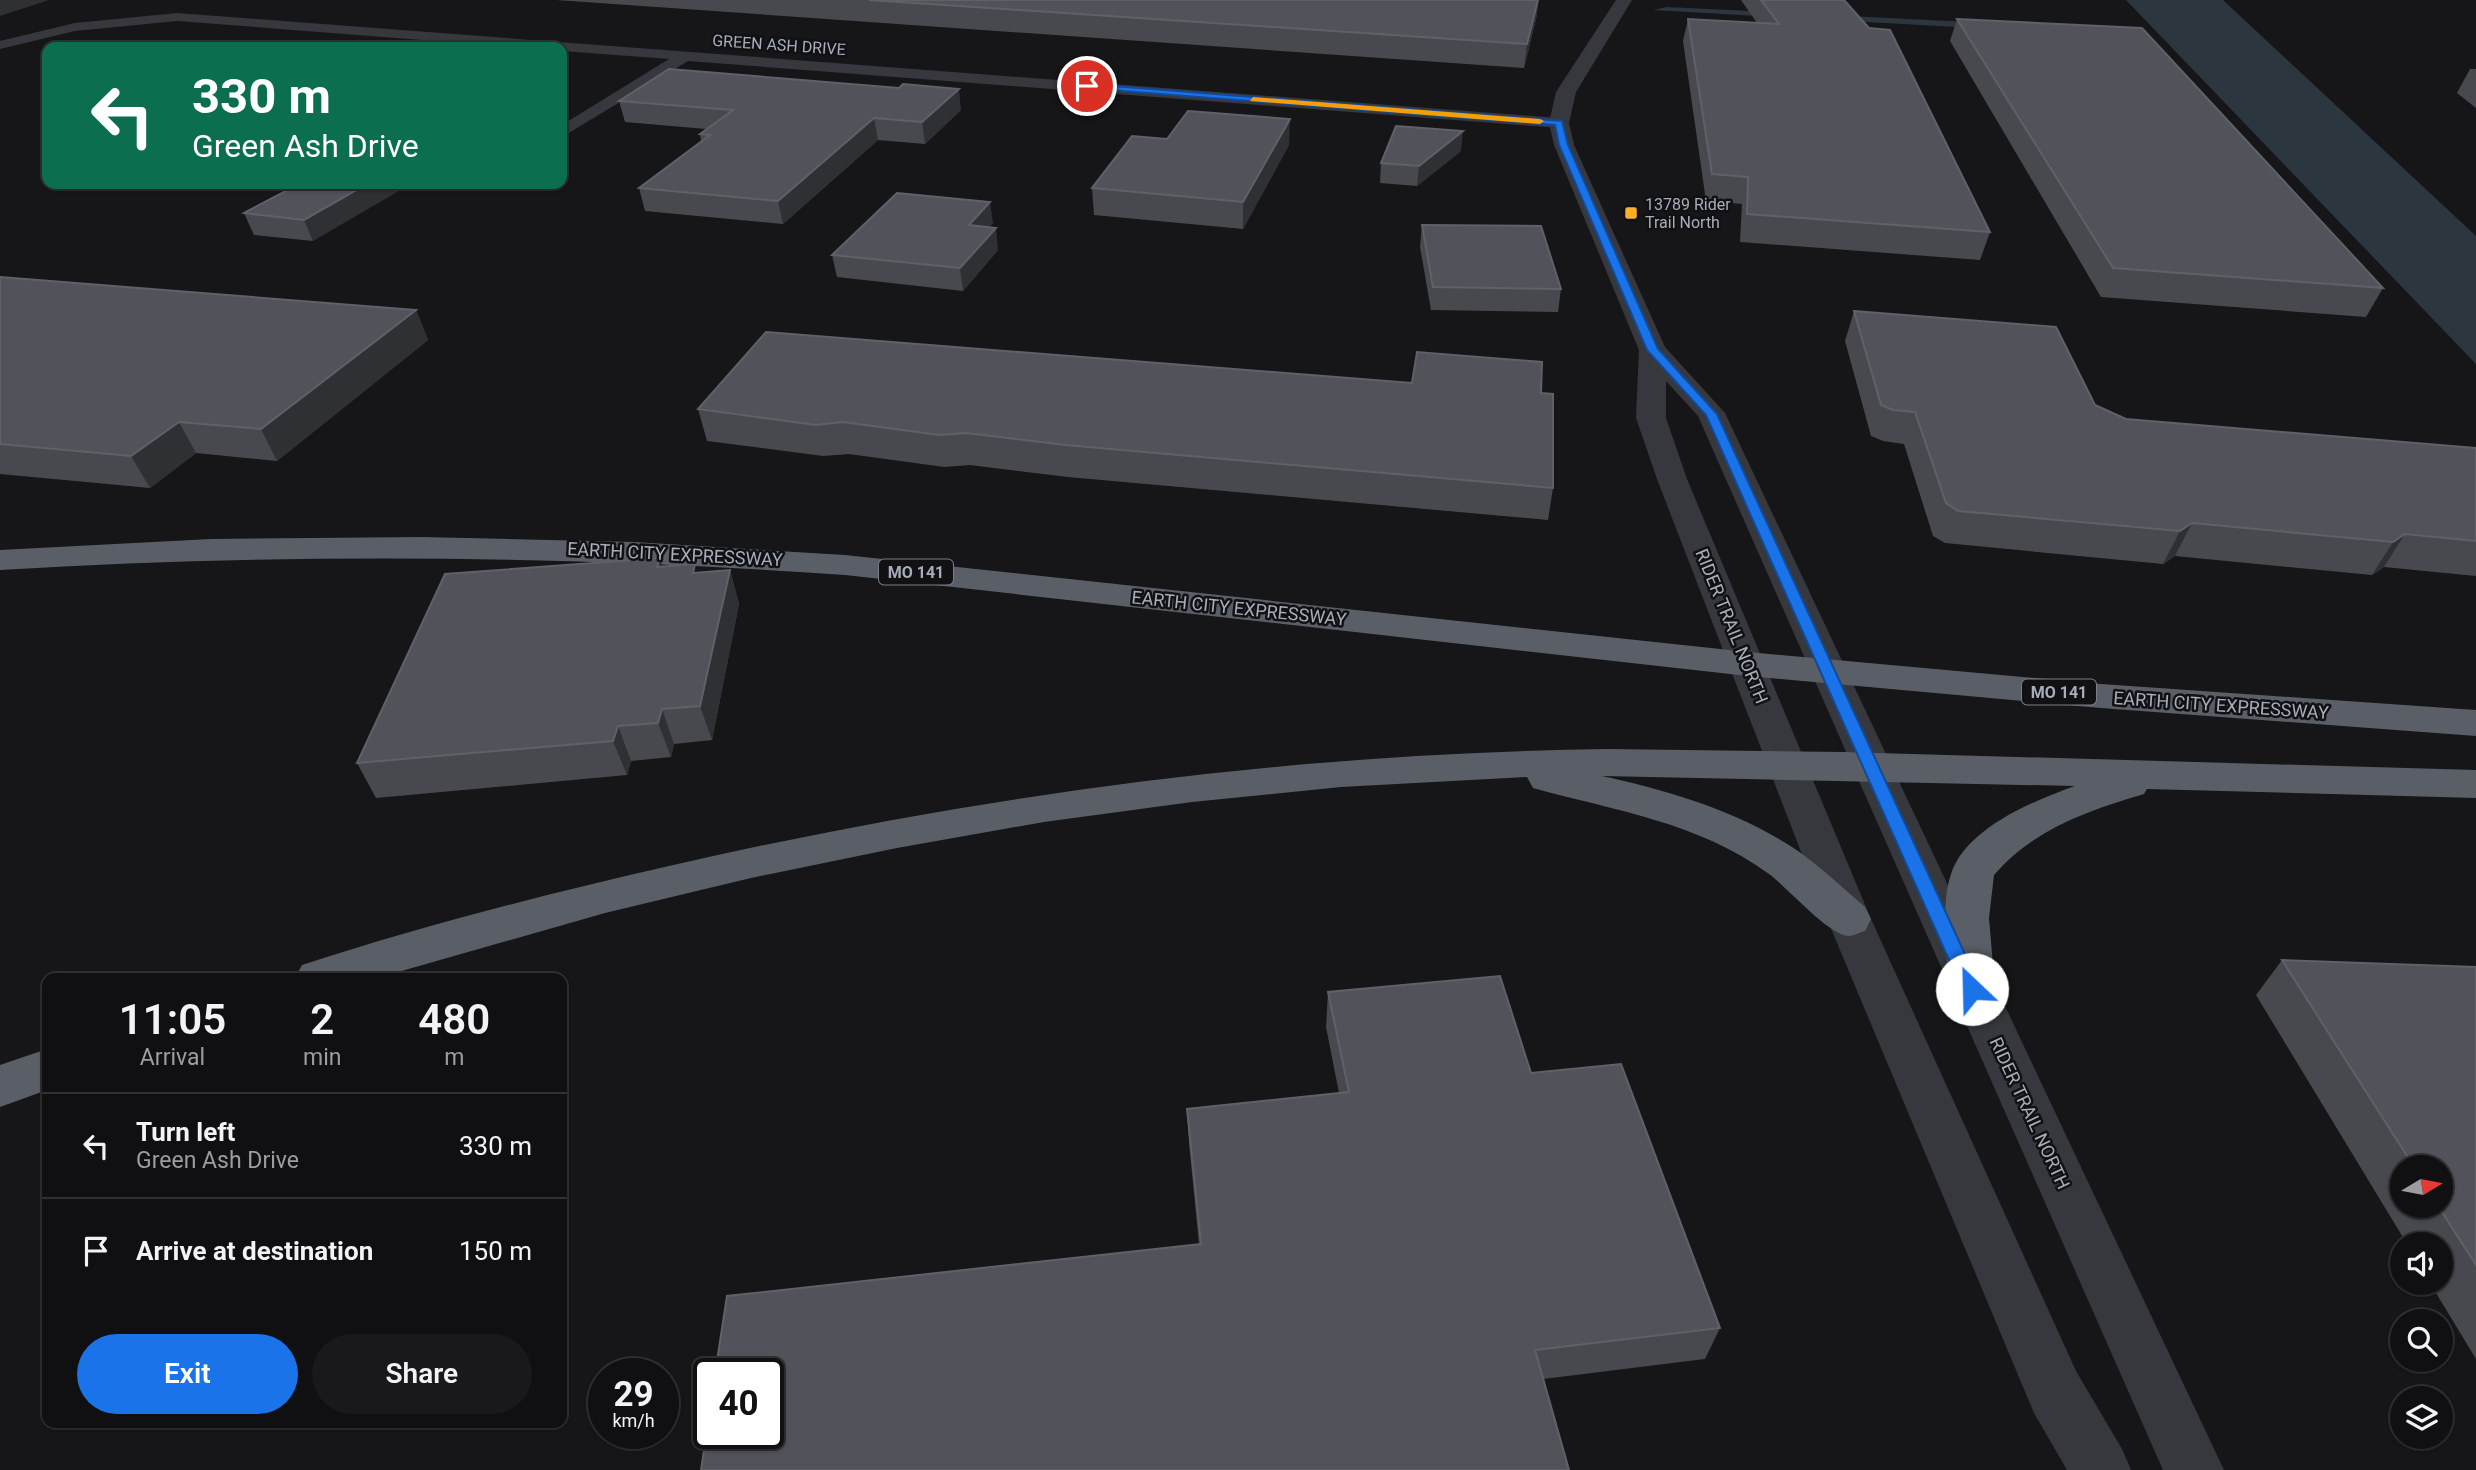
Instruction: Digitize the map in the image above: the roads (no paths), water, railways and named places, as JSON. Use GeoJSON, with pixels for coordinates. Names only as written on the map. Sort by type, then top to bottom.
{"type":"FeatureCollection","features":[{"type":"Feature","properties":{"kind":"highway","name":"EARTH CITY EXPRESSWAY"},"geometry":{"type":"LineString","coordinates":[[0,560],[198,549],[331,546],[551,548],[717,555],[845,565],[1748,664],[2101,696],[2476,723]]}},
{"type":"Feature","properties":{"kind":"highway"},"geometry":{"type":"LineString","coordinates":[[334,973],[411,949],[612,895],[773,856],[942,824],[1102,799],[1245,783],[1491,765],[1643,762],[2476,784]]}},
{"type":"Feature","properties":{"kind":"highway"},"geometry":{"type":"LineString","coordinates":[[1491,765],[1615,793],[1698,817],[1783,862],[1849,919]]}},
{"type":"Feature","properties":{"kind":"highway"},"geometry":{"type":"LineString","coordinates":[[1972,989],[1967,914],[1972,873],[1997,842],[2034,819],[2090,796],[2162,775]]}},
{"type":"Feature","properties":{"kind":"highway"},"geometry":{"type":"LineString","coordinates":[[0,1086],[42,1071]]}},
{"type":"Feature","properties":{"kind":"street","name":"RIDER TRAIL NORTH"},"geometry":{"type":"LineString","coordinates":[[1624,0],[1566,92],[1559,123],[1563,145],[1653,350],[1711,414],[2194,1470]]}},
{"type":"Feature","properties":{"kind":"street","name":"GREEN ASH DRIVE"},"geometry":{"type":"LineString","coordinates":[[0,45],[75,27],[177,17],[511,42]]}},
{"type":"Feature","properties":{"kind":"street","name":"GREEN ASH DRIVE"},"geometry":{"type":"LineString","coordinates":[[567,46],[1559,123]]}},
{"type":"Feature","properties":{"kind":"street"},"geometry":{"type":"LineString","coordinates":[[567,129],[685,55]]}},
{"type":"Feature","properties":{"kind":"street","name":"RIDER TRAIL NORTH"},"geometry":{"type":"LineString","coordinates":[[1653,350],[1651,418],[1849,919],[2055,1392],[2101,1470]]}},
{"type":"Feature","properties":{"kind":"place","name":"13789 Rider Trail North"},"geometry":{"type":"Point","coordinates":[1631,213]}}]}
